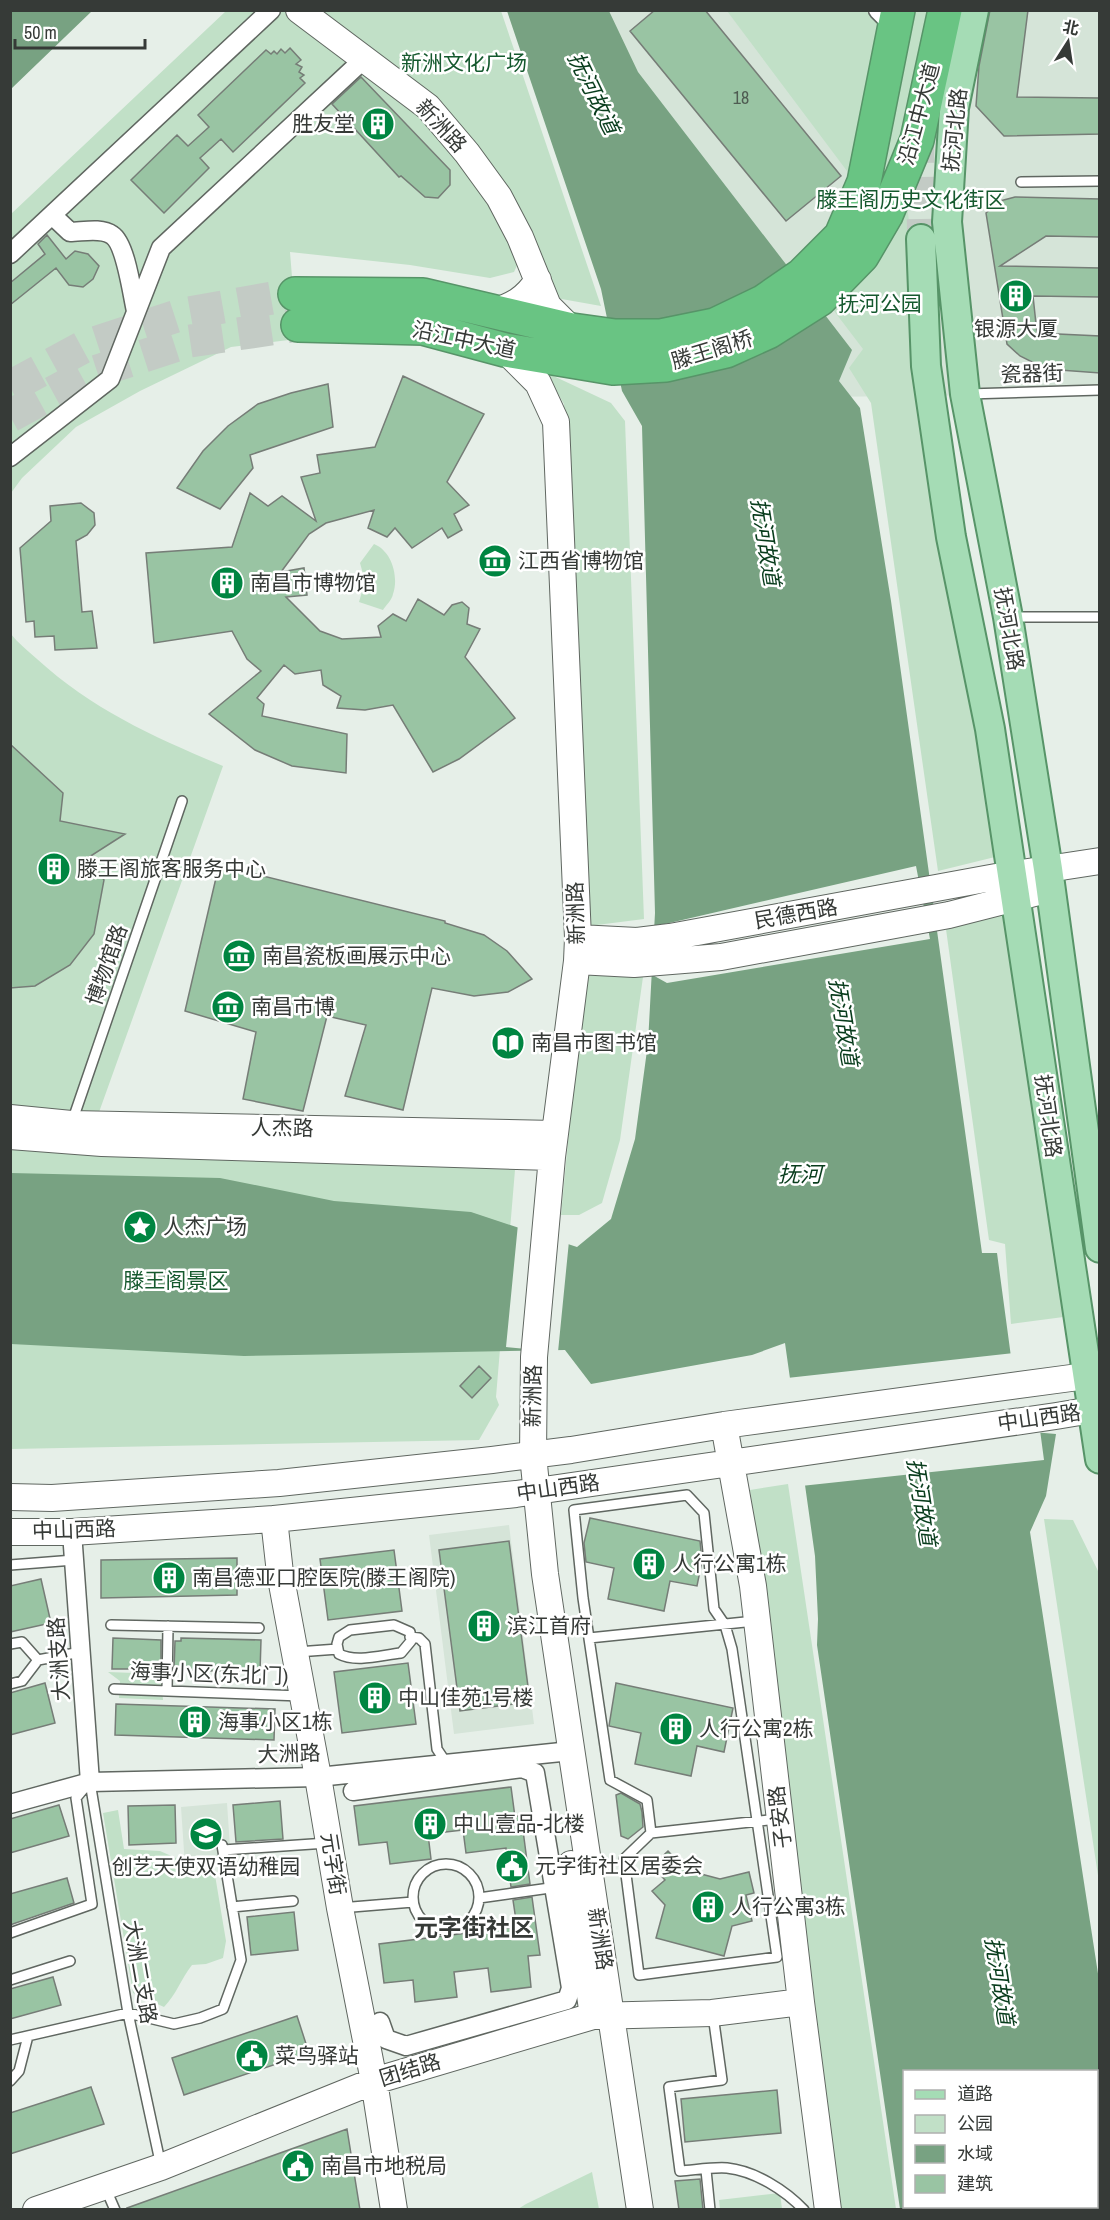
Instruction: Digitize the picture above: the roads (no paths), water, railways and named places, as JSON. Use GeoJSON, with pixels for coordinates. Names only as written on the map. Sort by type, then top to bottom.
{"type":"FeatureCollection","features":[{"type":"Feature","properties":{"kind":"highway","name":"沿江中大道"},"geometry":{"type":"LineString","coordinates":[[811,287],[862,256],[886,215],[917,140],[945,10]]}},
{"type":"Feature","properties":{"kind":"highway","name":"沿江中大道"},"geometry":{"type":"LineString","coordinates":[[811,287],[841,236],[864,182],[887,13]]}},
{"type":"Feature","properties":{"kind":"highway","name":"滕王阁桥"},"geometry":{"type":"LineString","coordinates":[[572,330],[615,336],[661,336],[715,325],[763,302],[811,287]]}},
{"type":"Feature","properties":{"kind":"highway","name":"滕王阁桥"},"geometry":{"type":"LineString","coordinates":[[594,365],[613,368],[666,365],[726,351],[768,332],[811,287]]}},
{"type":"Feature","properties":{"kind":"highway","name":"沿江中大道"},"geometry":{"type":"LineString","coordinates":[[572,330],[423,295],[296,310],[423,328],[505,350],[594,365]]}},
{"type":"Feature","properties":{"kind":"main road","name":"新洲路"},"geometry":{"type":"LineString","coordinates":[[299,10],[428,107],[467,153],[499,197],[520,237],[548,306],[572,330]]}},
{"type":"Feature","properties":{"kind":"main road","name":"抚河北路"},"geometry":{"type":"LineString","coordinates":[[974,10],[954,108],[947,222],[965,394],[1008,617],[1049,879],[1100,1248]]}},
{"type":"Feature","properties":{"kind":"main road","name":"抚河北路"},"geometry":{"type":"LineString","coordinates":[[921,239],[926,366],[951,537],[990,729],[1093,1379],[1100,1459]]}},
{"type":"Feature","properties":{"kind":"main road"},"geometry":{"type":"LineString","coordinates":[[492,313],[510,306],[529,294],[538,280]]}},
{"type":"Feature","properties":{"kind":"main road","name":"新洲路"},"geometry":{"type":"LineString","coordinates":[[505,350],[538,383],[556,422],[577,950],[546,1217],[534,1357],[533,1455],[563,1752],[603,2016],[640,2210]]}},
{"type":"Feature","properties":{"kind":"main road"},"geometry":{"type":"LineString","coordinates":[[636,952],[721,957],[984,907],[1014,886],[1049,879],[1100,861]]}},
{"type":"Feature","properties":{"kind":"main road","name":"民德西路"},"geometry":{"type":"LineString","coordinates":[[577,950],[636,952],[681,935],[979,881],[1014,886]]}},
{"type":"Feature","properties":{"kind":"main road","name":"人杰路"},"geometry":{"type":"LineString","coordinates":[[10,1118],[68,1132]]}},
{"type":"Feature","properties":{"kind":"main road","name":"人杰路"},"geometry":{"type":"LineString","coordinates":[[10,1136],[68,1132],[553,1146]]}},
{"type":"Feature","properties":{"kind":"main road","name":"中山西路"},"geometry":{"type":"LineString","coordinates":[[10,1497],[52,1498],[279,1483],[533,1455],[724,1425],[1093,1379]]}},
{"type":"Feature","properties":{"kind":"main road","name":"中山西路"},"geometry":{"type":"LineString","coordinates":[[10,1532],[72,1532],[274,1519],[536,1491],[730,1461],[1056,1416],[1096,1407]]}},
{"type":"Feature","properties":{"kind":"main road","name":"子安路"},"geometry":{"type":"LineString","coordinates":[[724,1425],[753,1586],[769,1820],[801,2002],[828,2210]]}},
{"type":"Feature","properties":{"kind":"main road","name":"元字街"},"geometry":{"type":"LineString","coordinates":[[274,1519],[280,1573],[340,1908],[375,2081],[394,2210]]}},
{"type":"Feature","properties":{"kind":"main road","name":"新洲路"},"geometry":{"type":"LineString","coordinates":[[563,1752],[564,1886],[603,2016]]}},
{"type":"Feature","properties":{"kind":"main road","name":"团结路"},"geometry":{"type":"LineString","coordinates":[[36,2210],[83,2202],[104,2186],[160,2167],[375,2081],[603,2016],[712,2013],[801,2002]]}},
{"type":"Feature","properties":{"kind":"street"},"geometry":{"type":"LineString","coordinates":[[10,254],[271,10]]}},
{"type":"Feature","properties":{"kind":"street"},"geometry":{"type":"LineString","coordinates":[[10,457],[110,379],[161,248],[364,58]]}},
{"type":"Feature","properties":{"kind":"street"},"geometry":{"type":"LineString","coordinates":[[52,216],[70,232],[98,231],[111,234],[120,242],[136,311]]}},
{"type":"Feature","properties":{"kind":"street","name":"大洲支路"},"geometry":{"type":"LineString","coordinates":[[72,1532],[90,1782]]}},
{"type":"Feature","properties":{"kind":"street","name":"大洲路"},"geometry":{"type":"LineString","coordinates":[[10,1804],[90,1782],[318,1777],[563,1752]]}},
{"type":"Feature","properties":{"kind":"street"},"geometry":{"type":"LineString","coordinates":[[353,1791],[522,1768],[535,1773],[564,1886],[571,1988],[567,2000],[406,2046],[386,2039],[380,2022]]}},
{"type":"Feature","properties":{"kind":"lane"},"geometry":{"type":"LineString","coordinates":[[1021,182],[1100,181]]}},
{"type":"Feature","properties":{"kind":"lane","name":"瓷器街"},"geometry":{"type":"LineString","coordinates":[[965,394],[1100,390]]}},
{"type":"Feature","properties":{"kind":"lane"},"geometry":{"type":"LineString","coordinates":[[1008,617],[1100,617]]}},
{"type":"Feature","properties":{"kind":"lane","name":"博物馆路"},"geometry":{"type":"LineString","coordinates":[[68,1132],[182,801]]}},
{"type":"Feature","properties":{"kind":"lane"},"geometry":{"type":"LineString","coordinates":[[651,1833],[647,1800],[610,1780],[589,1638],[574,1510],[687,1496],[704,1514],[714,1610],[725,1625],[732,1649],[769,1820],[777,1957],[639,1975],[624,1859],[651,1833],[769,1820]]}},
{"type":"Feature","properties":{"kind":"lane"},"geometry":{"type":"LineString","coordinates":[[10,1565],[74,1560]]}},
{"type":"Feature","properties":{"kind":"lane"},"geometry":{"type":"LineString","coordinates":[[589,1638],[757,1621]]}},
{"type":"Feature","properties":{"kind":"lane"},"geometry":{"type":"LineString","coordinates":[[111,1625],[259,1628]]}},
{"type":"Feature","properties":{"kind":"lane"},"geometry":{"type":"LineString","coordinates":[[394,1625],[410,1632],[410,1638],[411,1641],[401,1653],[346,1658],[339,1654],[338,1649],[339,1637],[350,1630],[394,1625]]}},
{"type":"Feature","properties":{"kind":"lane"},"geometry":{"type":"LineString","coordinates":[[167,1691],[168,1626]]}},
{"type":"Feature","properties":{"kind":"lane"},"geometry":{"type":"LineString","coordinates":[[410,1638],[419,1638],[425,1644],[437,1749],[447,1764]]}},
{"type":"Feature","properties":{"kind":"lane"},"geometry":{"type":"LineString","coordinates":[[10,1644],[22,1642],[38,1660]]}},
{"type":"Feature","properties":{"kind":"lane"},"geometry":{"type":"LineString","coordinates":[[295,1652],[338,1649]]}},
{"type":"Feature","properties":{"kind":"lane"},"geometry":{"type":"LineString","coordinates":[[10,1684],[22,1682],[38,1660],[81,1652]]}},
{"type":"Feature","properties":{"kind":"lane","name":"海事小区(东北门)"},"geometry":{"type":"LineString","coordinates":[[114,1689],[303,1696]]}},
{"type":"Feature","properties":{"kind":"lane"},"geometry":{"type":"LineString","coordinates":[[10,1933],[92,1904],[76,1798],[90,1782]]}},
{"type":"Feature","properties":{"kind":"lane","name":"大洲二支路"},"geometry":{"type":"LineString","coordinates":[[90,1782],[128,2013],[160,2167]]}},
{"type":"Feature","properties":{"kind":"lane"},"geometry":{"type":"LineString","coordinates":[[10,2040],[128,2013],[174,2024],[200,2018],[223,2009],[241,1959],[223,1848],[329,1842]]}},
{"type":"Feature","properties":{"kind":"lane"},"geometry":{"type":"LineString","coordinates":[[446,1864],[466,1871],[473,1879],[479,1898],[472,1918],[464,1925],[444,1930],[423,1921],[416,1912],[413,1890],[417,1880],[425,1872],[435,1866],[446,1864]]}},
{"type":"Feature","properties":{"kind":"lane"},"geometry":{"type":"LineString","coordinates":[[479,1898],[564,1886]]}},
{"type":"Feature","properties":{"kind":"lane"},"geometry":{"type":"LineString","coordinates":[[232,1906],[292,1901]]}},
{"type":"Feature","properties":{"kind":"lane"},"geometry":{"type":"LineString","coordinates":[[340,1908],[413,1902]]}},
{"type":"Feature","properties":{"kind":"lane"},"geometry":{"type":"LineString","coordinates":[[10,1980],[70,1962]]}},
{"type":"Feature","properties":{"kind":"lane"},"geometry":{"type":"LineString","coordinates":[[712,2013],[722,2080],[669,2087],[680,2171],[727,2168],[759,2177],[794,2200],[804,2210]]}},
{"type":"Feature","properties":{"kind":"lane"},"geometry":{"type":"LineString","coordinates":[[10,2082],[19,2071],[28,2036]]}},
{"type":"Feature","properties":{"kind":"lane"},"geometry":{"type":"LineString","coordinates":[[706,2170],[710,2210]]}},
{"type":"Feature","properties":{"kind":"lane"},"geometry":{"type":"LineString","coordinates":[[104,2186],[115,2210]]}},
{"type":"Feature","properties":{"kind":"water"},"geometry":{"type":"Polygon","coordinates":[[[11,10],[92,10],[92,11],[11,89],[11,10]]]}},
{"type":"Feature","properties":{"kind":"water","name":"抚河"},"geometry":{"type":"Polygon","coordinates":[[[507,11],[609,11],[638,72],[852,350],[839,381],[860,408],[891,601],[982,1253],[997,1253],[1021,1431],[1056,1434],[1046,1496],[1030,1532],[1099,1980],[1099,2209],[900,2209],[817,1645],[815,1556],[785,1343],[752,1355],[591,1384],[565,1350],[244,1356],[11,1344],[11,1173],[220,1178],[334,1201],[471,1212],[577,1247],[611,1219],[635,1139],[648,1043],[655,913],[642,426],[622,391],[601,289],[507,11]]]}},
{"type":"Feature","properties":{"kind":"tunnel"},"geometry":{"type":"LineString","coordinates":[[920,135],[921,239]]}},
{"type":"Feature","properties":{"kind":"tunnel"},"geometry":{"type":"LineString","coordinates":[[10,387],[85,346],[183,314],[295,294]]}},
{"type":"Feature","properties":{"kind":"tunnel"},"geometry":{"type":"LineString","coordinates":[[10,416],[85,375],[190,341],[298,325]]}},
{"type":"Feature","properties":{"kind":"place","name":"胜友堂"},"geometry":{"type":"Point","coordinates":[378,124]}},
{"type":"Feature","properties":{"kind":"place","name":"银源大厦"},"geometry":{"type":"Point","coordinates":[1016,296]}},
{"type":"Feature","properties":{"kind":"place","name":"江西省博物馆"},"geometry":{"type":"Point","coordinates":[495,561]}},
{"type":"Feature","properties":{"kind":"place","name":"南昌市博物馆"},"geometry":{"type":"Point","coordinates":[227,583]}},
{"type":"Feature","properties":{"kind":"place","name":"滕王阁旅客服务中心"},"geometry":{"type":"Point","coordinates":[54,869]}},
{"type":"Feature","properties":{"kind":"place","name":"南昌瓷板画展示中心"},"geometry":{"type":"Point","coordinates":[239,956]}},
{"type":"Feature","properties":{"kind":"place","name":"南昌市博"},"geometry":{"type":"Point","coordinates":[228,1007]}},
{"type":"Feature","properties":{"kind":"place","name":"南昌市图书馆"},"geometry":{"type":"Point","coordinates":[508,1043]}},
{"type":"Feature","properties":{"kind":"place","name":"人杰广场"},"geometry":{"type":"Point","coordinates":[140,1227]}},
{"type":"Feature","properties":{"kind":"place","name":"人行公寓1栋"},"geometry":{"type":"Point","coordinates":[649,1564]}},
{"type":"Feature","properties":{"kind":"place","name":"南昌德亚口腔医院(滕王阁院)"},"geometry":{"type":"Point","coordinates":[169,1578]}},
{"type":"Feature","properties":{"kind":"place","name":"滨江首府"},"geometry":{"type":"Point","coordinates":[484,1626]}},
{"type":"Feature","properties":{"kind":"place","name":"中山佳苑1号楼"},"geometry":{"type":"Point","coordinates":[375,1698]}},
{"type":"Feature","properties":{"kind":"place","name":"海事小区1栋"},"geometry":{"type":"Point","coordinates":[195,1722]}},
{"type":"Feature","properties":{"kind":"place","name":"人行公寓2栋"},"geometry":{"type":"Point","coordinates":[676,1729]}},
{"type":"Feature","properties":{"kind":"place","name":"中山壹品-北楼"},"geometry":{"type":"Point","coordinates":[430,1824]}},
{"type":"Feature","properties":{"kind":"place","name":"创艺天使双语幼稚园"},"geometry":{"type":"Point","coordinates":[206,1834]}},
{"type":"Feature","properties":{"kind":"place","name":"元字街社区居委会"},"geometry":{"type":"Point","coordinates":[512,1866]}},
{"type":"Feature","properties":{"kind":"place","name":"人行公寓3栋"},"geometry":{"type":"Point","coordinates":[708,1907]}},
{"type":"Feature","properties":{"kind":"place","name":"菜鸟驿站"},"geometry":{"type":"Point","coordinates":[252,2056]}},
{"type":"Feature","properties":{"kind":"place","name":"南昌市地税局"},"geometry":{"type":"Point","coordinates":[298,2166]}},
{"type":"Feature","properties":{"kind":"district","name":"元字街社区"},"geometry":{"type":"Point","coordinates":[474,1928]}},
{"type":"Feature","properties":{"kind":"park label","name":"新洲文化广场"},"geometry":{"type":"Point","coordinates":[464,63]}},
{"type":"Feature","properties":{"kind":"park label","name":"滕王阁历史文化街区"},"geometry":{"type":"Point","coordinates":[911,200]}},
{"type":"Feature","properties":{"kind":"park label","name":"抚河公园"},"geometry":{"type":"Point","coordinates":[880,304]}},
{"type":"Feature","properties":{"kind":"park label","name":"滕王阁景区"},"geometry":{"type":"Point","coordinates":[176,1281]}},
{"type":"Feature","properties":{"kind":"water label","name":"抚河故道"},"geometry":{"type":"Point","coordinates":[594,93]}},
{"type":"Feature","properties":{"kind":"water label","name":"抚河故道"},"geometry":{"type":"Point","coordinates":[766,542]}},
{"type":"Feature","properties":{"kind":"water label","name":"抚河故道"},"geometry":{"type":"Point","coordinates":[844,1022]}},
{"type":"Feature","properties":{"kind":"water label","name":"抚河故道"},"geometry":{"type":"Point","coordinates":[922,1502]}},
{"type":"Feature","properties":{"kind":"water label","name":"抚河故道"},"geometry":{"type":"Point","coordinates":[1000,1981]}}]}
